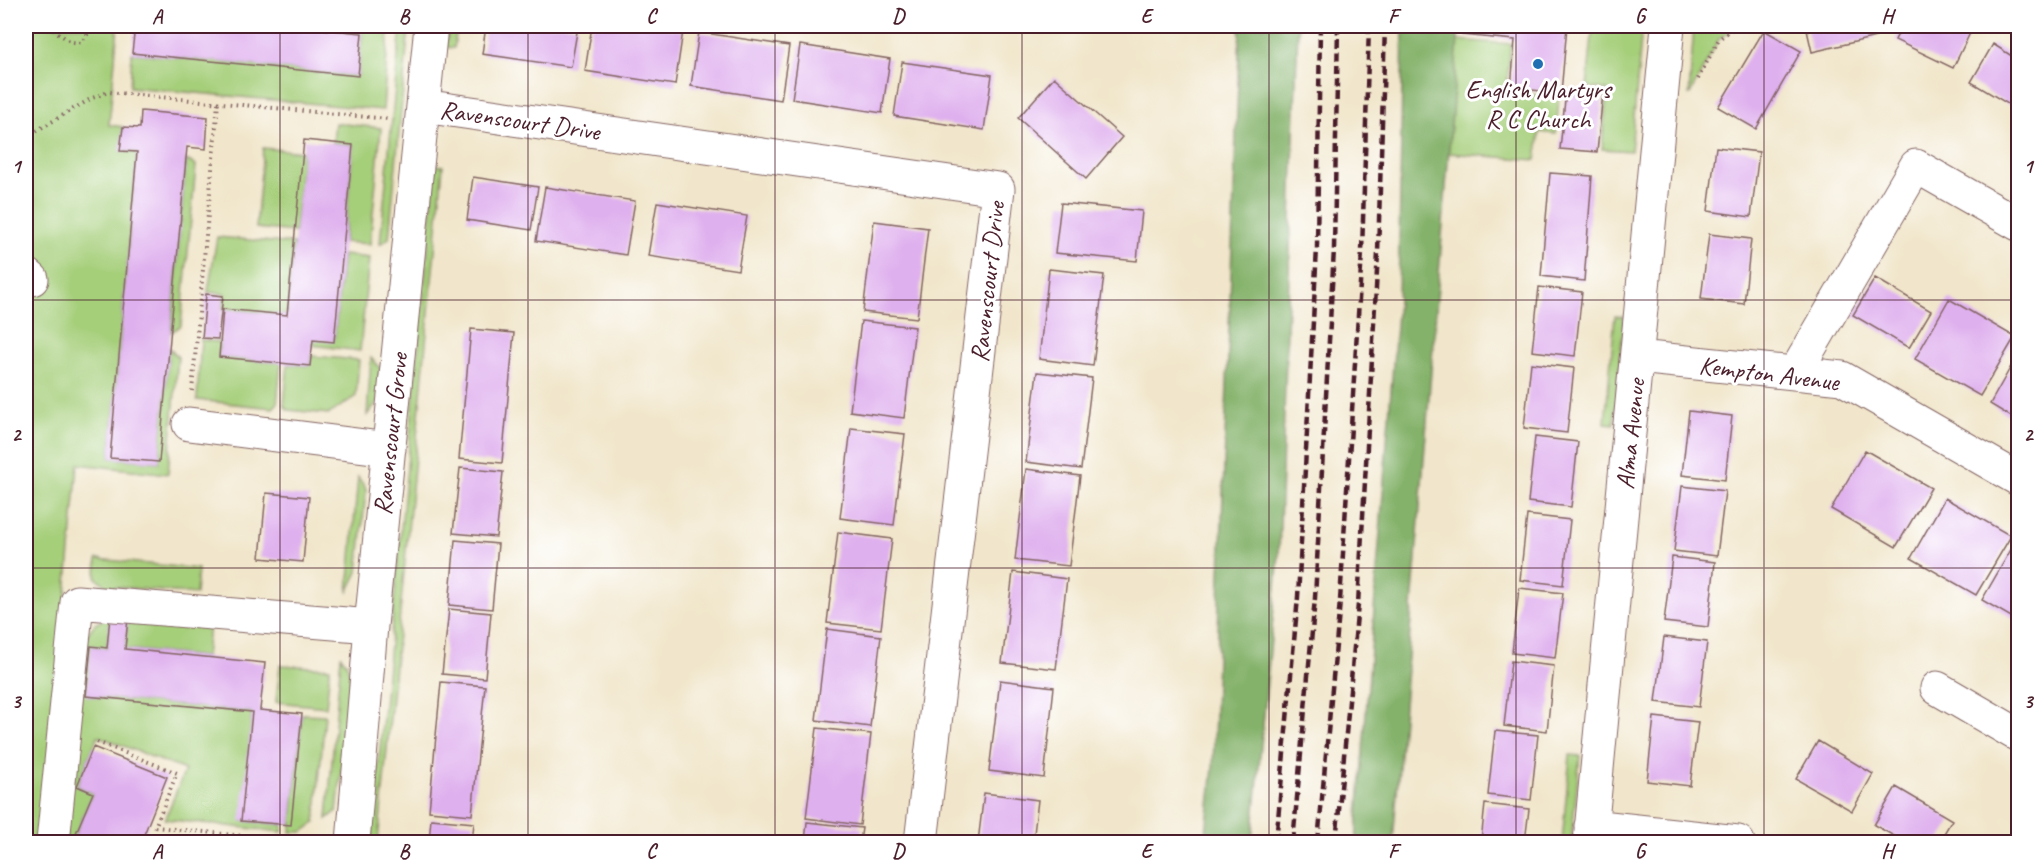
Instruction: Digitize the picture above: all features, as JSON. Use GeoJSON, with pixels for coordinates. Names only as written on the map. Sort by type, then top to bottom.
{"type":"FeatureCollection","features":[{"type":"Feature","properties":{"kind":"street","name":"Ravenscourt Grove"},"geometry":{"type":"LineString","coordinates":[[353,843],[371,626],[431,26]]}},
{"type":"Feature","properties":{"kind":"street","name":"Alma Avenue"},"geometry":{"type":"LineString","coordinates":[[1590,834],[1638,357],[1668,26]]}},
{"type":"Feature","properties":{"kind":"street","name":"Ravenscourt Drive"},"geometry":{"type":"LineString","coordinates":[[422,114],[998,189],[921,843]]}},
{"type":"Feature","properties":{"kind":"street"},"geometry":{"type":"LineString","coordinates":[[1795,373],[1916,166],[2019,225]]}},
{"type":"Feature","properties":{"kind":"street","name":"Kempton Avenue"},"geometry":{"type":"LineString","coordinates":[[1638,357],[1842,378],[2019,479]]}},
{"type":"Feature","properties":{"kind":"street"},"geometry":{"type":"LineString","coordinates":[[189,424],[389,449]]}},
{"type":"Feature","properties":{"kind":"street"},"geometry":{"type":"LineString","coordinates":[[53,843],[76,602],[371,626]]}},
{"type":"Feature","properties":{"kind":"street"},"geometry":{"type":"LineString","coordinates":[[1937,688],[2019,735]]}},
{"type":"Feature","properties":{"kind":"street"},"geometry":{"type":"LineString","coordinates":[[1590,834],[1738,843]]}},
{"type":"Feature","properties":{"kind":"path"},"geometry":{"type":"LineString","coordinates":[[48,26],[71,42],[81,43],[87,35],[88,26]]}},
{"type":"Feature","properties":{"kind":"path"},"geometry":{"type":"LineString","coordinates":[[26,137],[92,98],[108,92],[218,104],[422,114]]}},
{"type":"Feature","properties":{"kind":"path"},"geometry":{"type":"LineString","coordinates":[[189,424],[218,104]]}},
{"type":"Feature","properties":{"kind":"path"},"geometry":{"type":"LineString","coordinates":[[63,741],[87,750],[93,740],[177,773],[155,827],[303,843]]}},
{"type":"Feature","properties":{"kind":"green space"},"geometry":{"type":"Polygon","coordinates":[[[26,26],[118,26],[109,125],[123,127],[121,151],[137,152],[110,458],[159,462],[169,348],[178,357],[168,474],[78,464],[43,842],[26,842],[26,26]]]}},
{"type":"Feature","properties":{"kind":"green space"},"geometry":{"type":"Polygon","coordinates":[[[363,26],[389,26],[383,110],[130,87],[132,53],[358,76],[363,26]]]}},
{"type":"Feature","properties":{"kind":"green space"},"geometry":{"type":"Polygon","coordinates":[[[401,26],[409,26],[389,238],[380,244],[401,26]]]}},
{"type":"Feature","properties":{"kind":"green space"},"geometry":{"type":"Polygon","coordinates":[[[449,26],[457,26],[454,48],[446,47],[449,26]]]}},
{"type":"Feature","properties":{"kind":"green space"},"geometry":{"type":"Polygon","coordinates":[[[1240,26],[1298,26],[1279,554],[1252,842],[1205,842],[1213,768],[1240,26]]]}},
{"type":"Feature","properties":{"kind":"green space"},"geometry":{"type":"Polygon","coordinates":[[[1403,26],[1459,26],[1393,842],[1356,842],[1398,300],[1403,26]]]}},
{"type":"Feature","properties":{"kind":"green space"},"geometry":{"type":"Polygon","coordinates":[[[1593,26],[1642,26],[1631,151],[1602,149],[1607,90],[1587,87],[1593,26]]]}},
{"type":"Feature","properties":{"kind":"green space"},"geometry":{"type":"Polygon","coordinates":[[[1694,26],[1736,26],[1719,39],[1689,96],[1694,26]]]}},
{"type":"Feature","properties":{"kind":"green space"},"geometry":{"type":"Polygon","coordinates":[[[1457,40],[1511,44],[1506,91],[1559,98],[1556,134],[1540,132],[1536,160],[1448,153],[1457,40]]]}},
{"type":"Feature","properties":{"kind":"green space"},"geometry":{"type":"Polygon","coordinates":[[[335,123],[381,128],[370,244],[344,242],[353,145],[333,143],[335,123]]]}},
{"type":"Feature","properties":{"kind":"green space"},"geometry":{"type":"Polygon","coordinates":[[[263,148],[303,152],[295,232],[256,228],[263,148]]]}},
{"type":"Feature","properties":{"kind":"green space"},"geometry":{"type":"Polygon","coordinates":[[[186,160],[196,165],[181,326],[171,332],[186,160]]]}},
{"type":"Feature","properties":{"kind":"green space"},"geometry":{"type":"Polygon","coordinates":[[[436,165],[443,166],[378,842],[371,842],[436,165]]]}},
{"type":"Feature","properties":{"kind":"green space"},"geometry":{"type":"Polygon","coordinates":[[[217,237],[294,244],[287,315],[223,309],[225,294],[208,292],[217,237]]]}},
{"type":"Feature","properties":{"kind":"green space"},"geometry":{"type":"Polygon","coordinates":[[[343,255],[369,258],[360,351],[312,345],[313,340],[334,341],[343,255]]]}},
{"type":"Feature","properties":{"kind":"green space"},"geometry":{"type":"Polygon","coordinates":[[[1615,316],[1624,317],[1614,424],[1605,423],[1615,316]]]}},
{"type":"Feature","properties":{"kind":"green space"},"geometry":{"type":"Polygon","coordinates":[[[201,340],[220,342],[219,357],[281,363],[277,404],[273,408],[197,400],[201,340]]]}},
{"type":"Feature","properties":{"kind":"green space"},"geometry":{"type":"Polygon","coordinates":[[[311,356],[359,360],[356,396],[329,414],[288,410],[284,405],[288,364],[310,366],[311,356]]]}},
{"type":"Feature","properties":{"kind":"green space"},"geometry":{"type":"Polygon","coordinates":[[[371,358],[380,368],[378,401],[367,415],[371,358]]]}},
{"type":"Feature","properties":{"kind":"green space"},"geometry":{"type":"Polygon","coordinates":[[[358,477],[366,489],[358,572],[348,592],[358,477]]]}},
{"type":"Feature","properties":{"kind":"green space"},"geometry":{"type":"Polygon","coordinates":[[[97,559],[198,569],[196,594],[107,586],[96,578],[97,559]]]}},
{"type":"Feature","properties":{"kind":"green space"},"geometry":{"type":"Polygon","coordinates":[[[110,616],[107,648],[92,646],[87,696],[252,712],[242,821],[283,825],[282,832],[165,819],[185,770],[98,736],[77,786],[93,793],[73,840],[65,839],[88,633],[95,624],[110,616]]]}},
{"type":"Feature","properties":{"kind":"green space"},"geometry":{"type":"Polygon","coordinates":[[[128,618],[209,626],[206,657],[125,649],[128,618]]]}},
{"type":"Feature","properties":{"kind":"green space"},"geometry":{"type":"Polygon","coordinates":[[[341,656],[347,664],[351,680],[337,811],[327,819],[341,656]]]}},
{"type":"Feature","properties":{"kind":"green space"},"geometry":{"type":"Polygon","coordinates":[[[280,665],[330,668],[326,707],[276,702],[280,665]]]}},
{"type":"Feature","properties":{"kind":"green space"},"geometry":{"type":"Polygon","coordinates":[[[302,714],[325,715],[315,823],[302,832],[291,832],[302,714]]]}},
{"type":"Feature","properties":{"kind":"green space"},"geometry":{"type":"Polygon","coordinates":[[[1570,755],[1580,756],[1571,842],[1562,842],[1570,755]]]}},
{"type":"Feature","properties":{"kind":"building"},"geometry":{"type":"Polygon","coordinates":[[[135,26],[290,26],[362,33],[358,76],[132,53],[135,26]]]}},
{"type":"Feature","properties":{"kind":"building"},"geometry":{"type":"Polygon","coordinates":[[[486,26],[578,26],[571,67],[482,54],[486,26]]]}},
{"type":"Feature","properties":{"kind":"building"},"geometry":{"type":"Polygon","coordinates":[[[592,26],[649,26],[683,31],[675,85],[585,71],[592,26]]]}},
{"type":"Feature","properties":{"kind":"building","name":"English Martyrs R C Church"},"geometry":{"type":"Polygon","coordinates":[[[1463,26],[1567,26],[1561,93],[1511,88],[1515,40],[1462,35],[1463,26]]]}},
{"type":"Feature","properties":{"kind":"building"},"geometry":{"type":"Polygon","coordinates":[[[1806,26],[1873,26],[1876,37],[1812,52],[1806,26]]]}},
{"type":"Feature","properties":{"kind":"building"},"geometry":{"type":"Polygon","coordinates":[[[1902,26],[1965,26],[1972,29],[1953,68],[1895,40],[1902,26]]]}},
{"type":"Feature","properties":{"kind":"building"},"geometry":{"type":"Polygon","coordinates":[[[1764,30],[1801,51],[1756,129],[1718,107],[1764,30]]]}},
{"type":"Feature","properties":{"kind":"building"},"geometry":{"type":"Polygon","coordinates":[[[699,32],[789,46],[781,100],[691,86],[699,32]]]}},
{"type":"Feature","properties":{"kind":"building"},"geometry":{"type":"Polygon","coordinates":[[[1993,44],[2018,60],[2018,110],[1971,82],[1993,44]]]}},
{"type":"Feature","properties":{"kind":"building"},"geometry":{"type":"Polygon","coordinates":[[[800,45],[890,59],[882,113],[792,99],[800,45]]]}},
{"type":"Feature","properties":{"kind":"building"},"geometry":{"type":"Polygon","coordinates":[[[902,62],[992,75],[984,130],[894,116],[902,62]]]}},
{"type":"Feature","properties":{"kind":"building"},"geometry":{"type":"Polygon","coordinates":[[[1054,77],[1122,137],[1086,179],[1018,118],[1054,77]]]}},
{"type":"Feature","properties":{"kind":"building"},"geometry":{"type":"Polygon","coordinates":[[[1566,90],[1603,93],[1597,152],[1560,149],[1566,90]]]}},
{"type":"Feature","properties":{"kind":"building"},"geometry":{"type":"Polygon","coordinates":[[[141,111],[208,117],[206,149],[187,147],[159,462],[110,458],[137,152],[120,151],[123,127],[140,128],[141,111]]]}},
{"type":"Feature","properties":{"kind":"building"},"geometry":{"type":"Polygon","coordinates":[[[304,140],[353,145],[334,342],[313,340],[310,366],[219,357],[223,309],[287,315],[304,140]]]}},
{"type":"Feature","properties":{"kind":"building"},"geometry":{"type":"Polygon","coordinates":[[[1716,147],[1759,152],[1751,217],[1708,211],[1716,147]]]}},
{"type":"Feature","properties":{"kind":"building"},"geometry":{"type":"Polygon","coordinates":[[[1550,173],[1592,176],[1584,281],[1541,276],[1550,173]]]}},
{"type":"Feature","properties":{"kind":"building"},"geometry":{"type":"Polygon","coordinates":[[[473,177],[538,187],[531,230],[467,220],[473,177]]]}},
{"type":"Feature","properties":{"kind":"building"},"geometry":{"type":"Polygon","coordinates":[[[545,187],[635,201],[626,255],[536,241],[545,187]]]}},
{"type":"Feature","properties":{"kind":"building"},"geometry":{"type":"Polygon","coordinates":[[[657,202],[747,216],[738,270],[648,256],[657,202]]]}},
{"type":"Feature","properties":{"kind":"building"},"geometry":{"type":"Polygon","coordinates":[[[1061,203],[1142,211],[1137,261],[1055,253],[1061,203]]]}},
{"type":"Feature","properties":{"kind":"building"},"geometry":{"type":"Polygon","coordinates":[[[874,221],[928,228],[917,318],[863,312],[874,221]]]}},
{"type":"Feature","properties":{"kind":"building"},"geometry":{"type":"Polygon","coordinates":[[[1709,234],[1751,239],[1744,304],[1701,299],[1709,234]]]}},
{"type":"Feature","properties":{"kind":"building"},"geometry":{"type":"Polygon","coordinates":[[[1049,269],[1104,275],[1093,366],[1039,359],[1049,269]]]}},
{"type":"Feature","properties":{"kind":"building"},"geometry":{"type":"Polygon","coordinates":[[[1875,278],[1931,311],[1909,348],[1853,315],[1875,278]]]}},
{"type":"Feature","properties":{"kind":"building"},"geometry":{"type":"Polygon","coordinates":[[[1539,287],[1582,292],[1575,356],[1532,351],[1539,287]]]}},
{"type":"Feature","properties":{"kind":"building"},"geometry":{"type":"Polygon","coordinates":[[[206,294],[223,296],[218,339],[202,338],[206,294]]]}},
{"type":"Feature","properties":{"kind":"building"},"geometry":{"type":"Polygon","coordinates":[[[1949,299],[2015,337],[1980,396],[1915,359],[1949,299]]]}},
{"type":"Feature","properties":{"kind":"building"},"geometry":{"type":"Polygon","coordinates":[[[861,321],[915,327],[904,418],[850,411],[861,321]]]}},
{"type":"Feature","properties":{"kind":"building"},"geometry":{"type":"Polygon","coordinates":[[[471,329],[514,333],[502,463],[459,459],[471,329]]]}},
{"type":"Feature","properties":{"kind":"building"},"geometry":{"type":"Polygon","coordinates":[[[2018,354],[2018,421],[1990,404],[2018,354]]]}},
{"type":"Feature","properties":{"kind":"building"},"geometry":{"type":"Polygon","coordinates":[[[1531,363],[1574,368],[1567,433],[1524,428],[1531,363]]]}},
{"type":"Feature","properties":{"kind":"building"},"geometry":{"type":"Polygon","coordinates":[[[1037,372],[1092,378],[1081,469],[1026,462],[1037,372]]]}},
{"type":"Feature","properties":{"kind":"building"},"geometry":{"type":"Polygon","coordinates":[[[1689,411],[1732,416],[1725,480],[1682,475],[1689,411]]]}},
{"type":"Feature","properties":{"kind":"building"},"geometry":{"type":"Polygon","coordinates":[[[851,428],[905,434],[894,525],[840,518],[851,428]]]}},
{"type":"Feature","properties":{"kind":"building"},"geometry":{"type":"Polygon","coordinates":[[[1535,437],[1578,442],[1571,507],[1528,502],[1535,437]]]}},
{"type":"Feature","properties":{"kind":"building"},"geometry":{"type":"Polygon","coordinates":[[[1865,450],[1931,488],[1896,547],[1831,509],[1865,450]]]}},
{"type":"Feature","properties":{"kind":"building"},"geometry":{"type":"Polygon","coordinates":[[[460,468],[503,472],[496,537],[453,533],[460,468]]]}},
{"type":"Feature","properties":{"kind":"building"},"geometry":{"type":"Polygon","coordinates":[[[1026,469],[1080,476],[1069,566],[1015,560],[1026,469]]]}},
{"type":"Feature","properties":{"kind":"building"},"geometry":{"type":"Polygon","coordinates":[[[1682,486],[1725,491],[1717,556],[1674,551],[1682,486]]]}},
{"type":"Feature","properties":{"kind":"building"},"geometry":{"type":"Polygon","coordinates":[[[266,493],[309,497],[303,562],[260,558],[266,493]]]}},
{"type":"Feature","properties":{"kind":"building"},"geometry":{"type":"Polygon","coordinates":[[[1945,498],[2011,536],[1976,595],[1911,558],[1945,498]]]}},
{"type":"Feature","properties":{"kind":"building"},"geometry":{"type":"Polygon","coordinates":[[[1527,515],[1570,520],[1563,585],[1520,580],[1527,515]]]}},
{"type":"Feature","properties":{"kind":"building"},"geometry":{"type":"Polygon","coordinates":[[[838,532],[892,539],[881,629],[827,623],[838,532]]]}},
{"type":"Feature","properties":{"kind":"building"},"geometry":{"type":"Polygon","coordinates":[[[455,540],[498,544],[492,609],[449,605],[455,540]]]}},
{"type":"Feature","properties":{"kind":"building"},"geometry":{"type":"Polygon","coordinates":[[[2016,541],[2018,542],[2018,621],[1982,600],[2016,541]]]}},
{"type":"Feature","properties":{"kind":"building"},"geometry":{"type":"Polygon","coordinates":[[[1672,557],[1715,562],[1708,627],[1664,622],[1672,557]]]}},
{"type":"Feature","properties":{"kind":"building"},"geometry":{"type":"Polygon","coordinates":[[[1013,572],[1067,579],[1056,669],[1002,663],[1013,572]]]}},
{"type":"Feature","properties":{"kind":"building"},"geometry":{"type":"Polygon","coordinates":[[[1519,588],[1563,593],[1555,658],[1512,653],[1519,588]]]}},
{"type":"Feature","properties":{"kind":"building"},"geometry":{"type":"Polygon","coordinates":[[[449,609],[491,613],[485,678],[442,674],[449,609]]]}},
{"type":"Feature","properties":{"kind":"building"},"geometry":{"type":"Polygon","coordinates":[[[110,616],[128,618],[125,649],[265,663],[260,710],[302,714],[291,825],[241,821],[252,712],[86,696],[91,646],[107,648],[110,616]]]}},
{"type":"Feature","properties":{"kind":"building"},"geometry":{"type":"Polygon","coordinates":[[[827,629],[881,636],[870,727],[816,720],[827,629]]]}},
{"type":"Feature","properties":{"kind":"building"},"geometry":{"type":"Polygon","coordinates":[[[1664,637],[1707,642],[1699,707],[1656,702],[1664,637]]]}},
{"type":"Feature","properties":{"kind":"building"},"geometry":{"type":"Polygon","coordinates":[[[1511,661],[1554,666],[1547,731],[1504,726],[1511,661]]]}},
{"type":"Feature","properties":{"kind":"building"},"geometry":{"type":"Polygon","coordinates":[[[1000,680],[1054,687],[1044,778],[989,771],[1000,680]]]}},
{"type":"Feature","properties":{"kind":"building"},"geometry":{"type":"Polygon","coordinates":[[[441,682],[485,686],[472,815],[429,811],[441,682]]]}},
{"type":"Feature","properties":{"kind":"building"},"geometry":{"type":"Polygon","coordinates":[[[1654,717],[1698,722],[1690,786],[1647,781],[1654,717]]]}},
{"type":"Feature","properties":{"kind":"building"},"geometry":{"type":"Polygon","coordinates":[[[817,728],[871,734],[860,825],[806,818],[817,728]]]}},
{"type":"Feature","properties":{"kind":"building"},"geometry":{"type":"Polygon","coordinates":[[[1495,731],[1538,735],[1531,800],[1488,795],[1495,731]]]}},
{"type":"Feature","properties":{"kind":"building"},"geometry":{"type":"Polygon","coordinates":[[[1818,741],[1873,774],[1852,811],[1796,779],[1818,741]]]}},
{"type":"Feature","properties":{"kind":"building"},"geometry":{"type":"Polygon","coordinates":[[[93,747],[167,777],[141,842],[79,842],[73,840],[93,793],[77,786],[93,747]]]}},
{"type":"Feature","properties":{"kind":"building"},"geometry":{"type":"Polygon","coordinates":[[[1896,787],[1952,820],[1939,842],[1905,842],[1874,825],[1896,787]]]}},
{"type":"Feature","properties":{"kind":"building"},"geometry":{"type":"Polygon","coordinates":[[[984,793],[1038,800],[1033,842],[978,842],[984,793]]]}},
{"type":"Feature","properties":{"kind":"building"},"geometry":{"type":"Polygon","coordinates":[[[1485,804],[1529,809],[1525,842],[1481,842],[1485,804]]]}},
{"type":"Feature","properties":{"kind":"building"},"geometry":{"type":"Polygon","coordinates":[[[431,819],[474,823],[472,842],[429,842],[431,819]]]}},
{"type":"Feature","properties":{"kind":"building"},"geometry":{"type":"Polygon","coordinates":[[[807,822],[862,828],[860,842],[805,842],[807,822]]]}},
{"type":"Feature","properties":{"kind":"railway"},"geometry":{"type":"LineString","coordinates":[[1276,842],[1298,597],[1317,248],[1320,26]]}},
{"type":"Feature","properties":{"kind":"railway"},"geometry":{"type":"LineString","coordinates":[[1293,842],[1315,598],[1334,249],[1338,26]]}},
{"type":"Feature","properties":{"kind":"railway"},"geometry":{"type":"LineString","coordinates":[[1318,842],[1340,601],[1362,252],[1369,26]]}},
{"type":"Feature","properties":{"kind":"railway"},"geometry":{"type":"LineString","coordinates":[[1336,842],[1358,604],[1378,253],[1385,26]]}},
{"type":"Feature","properties":{"kind":"place","name":"English Martyrs R C Church"},"geometry":{"type":"Point","coordinates":[1538,64]}}]}
